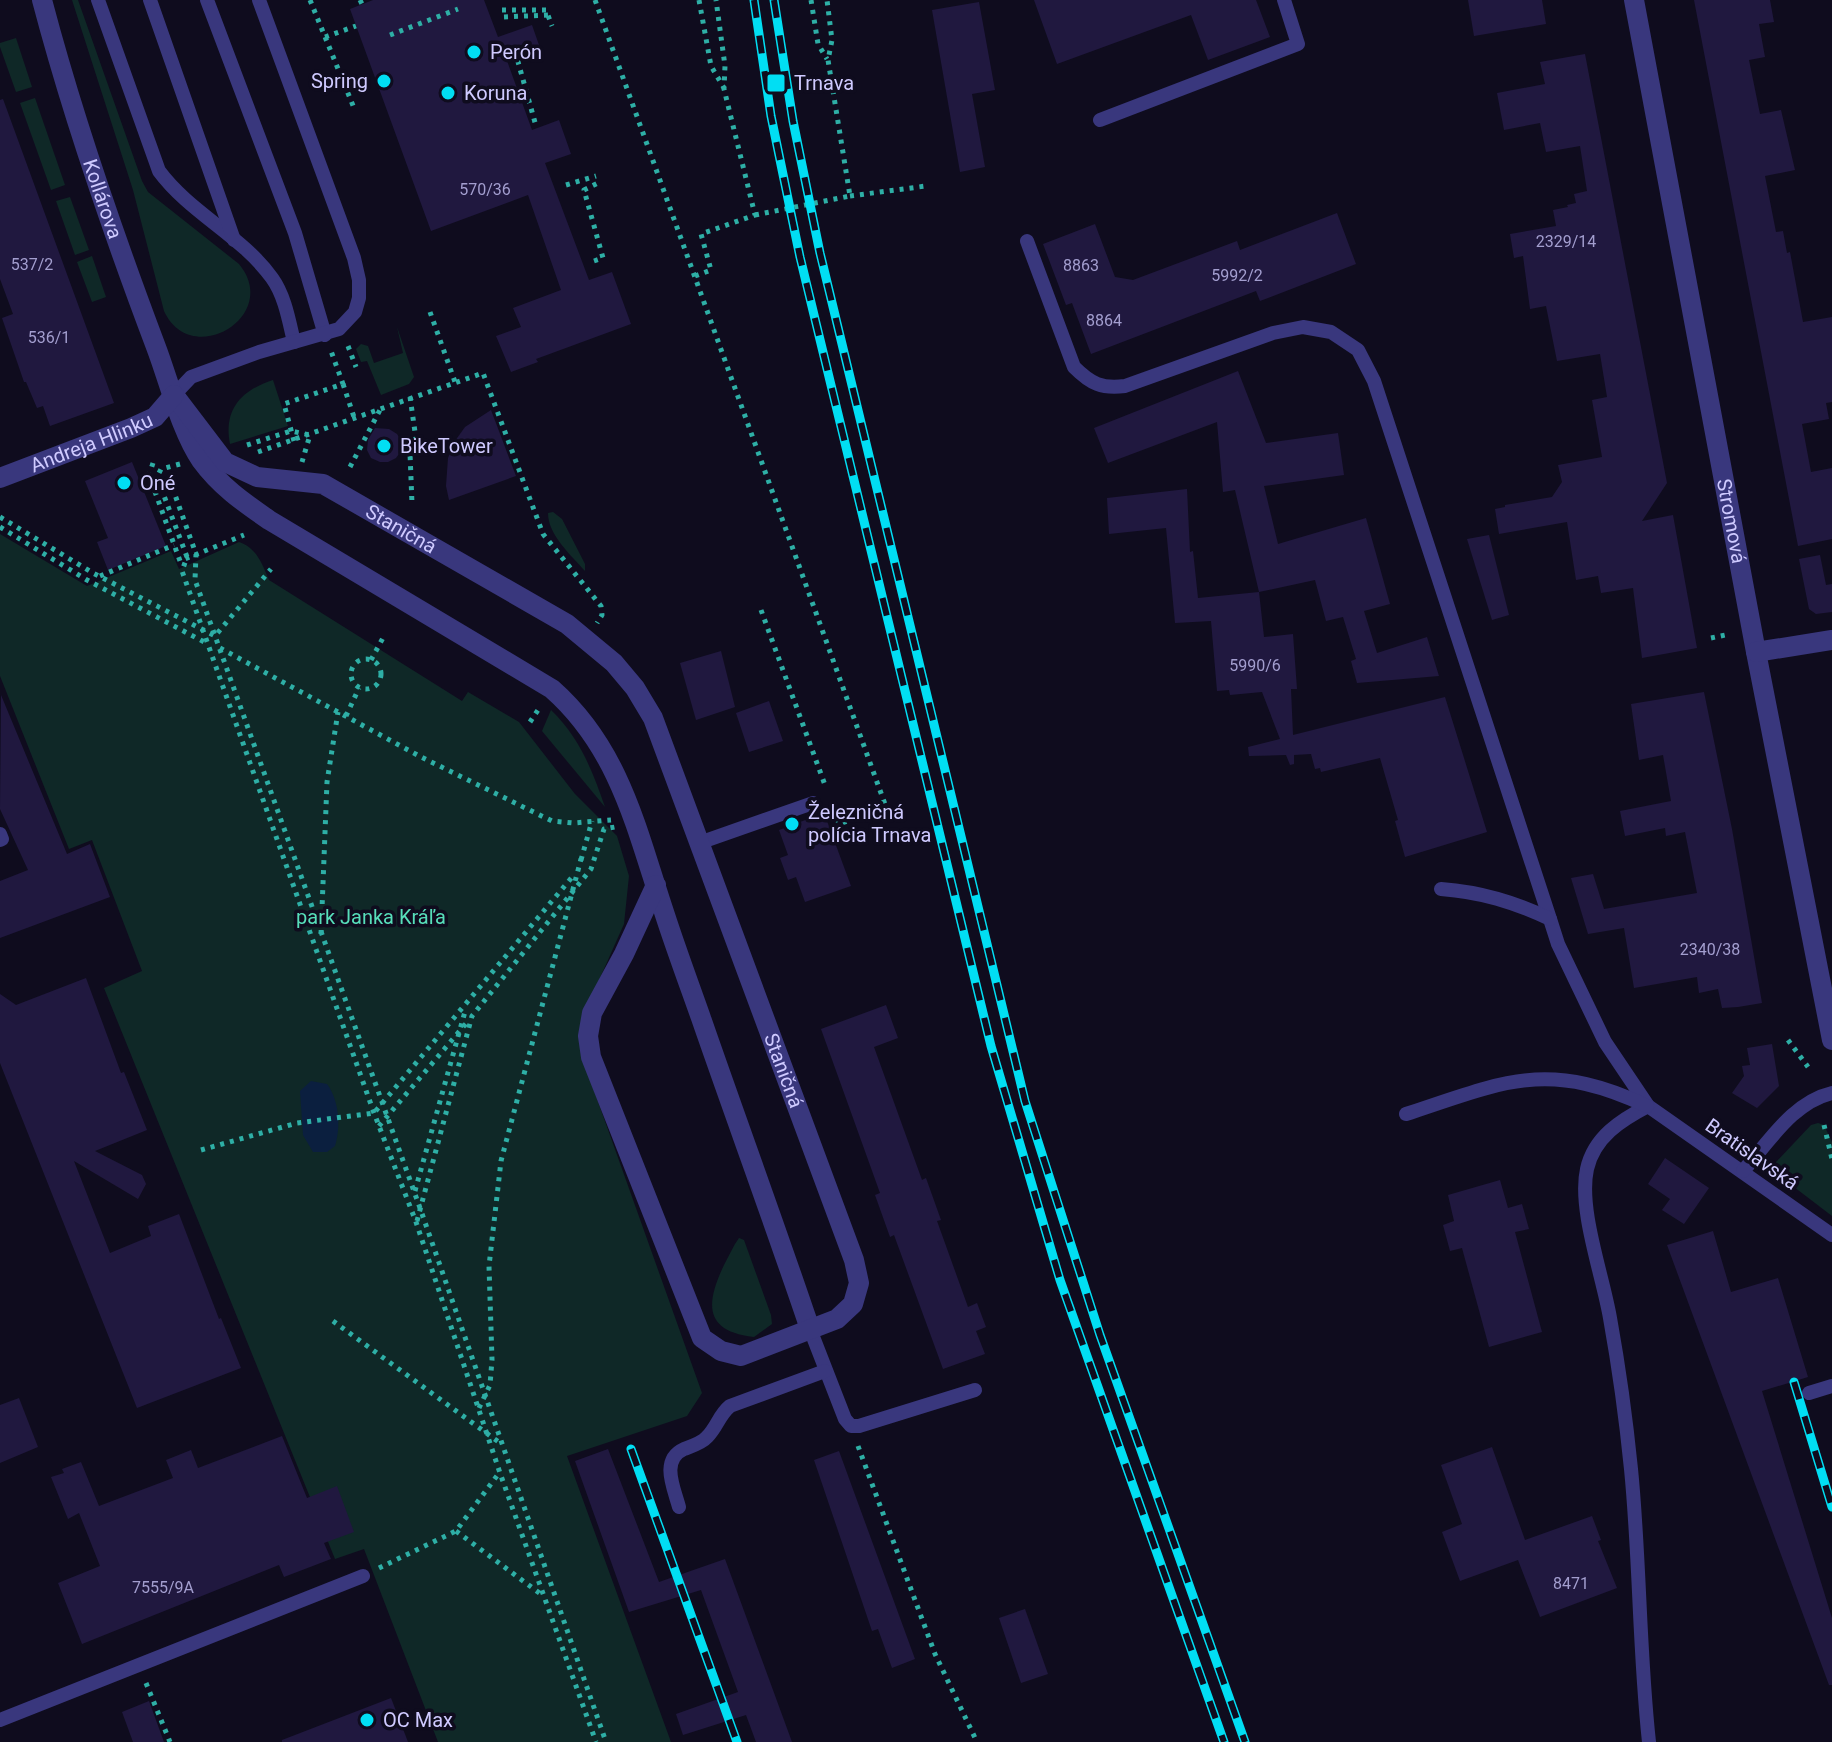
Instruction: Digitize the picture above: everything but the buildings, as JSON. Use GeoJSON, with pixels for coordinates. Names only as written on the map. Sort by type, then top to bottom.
{"type":"FeatureCollection","features":[{"type":"Feature","properties":{"kind":"street","name":"Kollárova"},"geometry":{"type":"LineString","coordinates":[[42,0],[58,64],[111,227],[174,395]]}},
{"type":"Feature","properties":{"kind":"street","name":"Stromová"},"geometry":{"type":"LineString","coordinates":[[1634,0],[1832,1040]]}},
{"type":"Feature","properties":{"kind":"street","name":"Andreja Hlinku"},"geometry":{"type":"LineString","coordinates":[[0,478],[155,417],[174,395]]}},
{"type":"Feature","properties":{"kind":"street","name":"Staničná"},"geometry":{"type":"LineString","coordinates":[[174,395],[225,462],[257,477],[323,484],[567,624],[621,672],[653,718],[854,1260],[859,1283],[853,1304],[837,1319],[741,1356],[721,1351],[702,1338],[591,1057],[588,1036],[592,1013],[656,885]]}},
{"type":"Feature","properties":{"kind":"street"},"geometry":{"type":"LineString","coordinates":[[174,395],[185,429],[200,459],[229,492],[269,520],[552,689],[575,710],[598,740],[632,815],[810,1329]]}},
{"type":"Feature","properties":{"kind":"street"},"geometry":{"type":"LineString","coordinates":[[1756,652],[1832,640]]}},
{"type":"Feature","properties":{"kind":"lane"},"geometry":{"type":"LineString","coordinates":[[98,0],[159,171],[174,192],[234,241],[273,279],[284,302],[294,342]]}},
{"type":"Feature","properties":{"kind":"lane"},"geometry":{"type":"LineString","coordinates":[[150,0],[234,241]]}},
{"type":"Feature","properties":{"kind":"lane"},"geometry":{"type":"LineString","coordinates":[[207,0],[295,233],[325,335]]}},
{"type":"Feature","properties":{"kind":"lane"},"geometry":{"type":"LineString","coordinates":[[174,395],[191,377],[339,329],[348,321],[359,298],[359,280],[349,243],[259,0]]}},
{"type":"Feature","properties":{"kind":"lane"},"geometry":{"type":"LineString","coordinates":[[1100,120],[1298,44],[1284,0]]}},
{"type":"Feature","properties":{"kind":"lane","name":"Bratislavská"},"geometry":{"type":"LineString","coordinates":[[1027,241],[1074,367],[1088,381],[1106,388],[1125,386],[1273,333],[1303,327],[1331,332],[1358,350],[1374,381],[1558,944],[1605,1042],[1648,1106],[1832,1235]]}},
{"type":"Feature","properties":{"kind":"lane"},"geometry":{"type":"LineString","coordinates":[[699,843],[813,803]]}},
{"type":"Feature","properties":{"kind":"lane"},"geometry":{"type":"LineString","coordinates":[[1441,889],[1475,892],[1518,904],[1550,919]]}},
{"type":"Feature","properties":{"kind":"lane"},"geometry":{"type":"LineString","coordinates":[[1406,1114],[1505,1081],[1546,1077],[1612,1089],[1648,1106]]}},
{"type":"Feature","properties":{"kind":"lane"},"geometry":{"type":"LineString","coordinates":[[1743,1171],[1801,1106],[1832,1093]]}},
{"type":"Feature","properties":{"kind":"lane"},"geometry":{"type":"LineString","coordinates":[[1648,1106],[1623,1119],[1600,1140],[1585,1179],[1586,1204],[1610,1318],[1631,1468],[1641,1606],[1642,1677],[1649,1742]]}},
{"type":"Feature","properties":{"kind":"lane"},"geometry":{"type":"LineString","coordinates":[[810,1329],[825,1371],[851,1426],[975,1390]]}},
{"type":"Feature","properties":{"kind":"lane"},"geometry":{"type":"LineString","coordinates":[[679,1507],[669,1471],[672,1459],[678,1452],[706,1439],[721,1413],[730,1406],[825,1371]]}},
{"type":"Feature","properties":{"kind":"lane"},"geometry":{"type":"LineString","coordinates":[[1809,1393],[1832,1386]]}},
{"type":"Feature","properties":{"kind":"lane"},"geometry":{"type":"LineString","coordinates":[[0,1720],[363,1576]]}},
{"type":"Feature","properties":{"kind":"path"},"geometry":{"type":"LineString","coordinates":[[310,0],[354,108]]}},
{"type":"Feature","properties":{"kind":"path"},"geometry":{"type":"LineString","coordinates":[[595,0],[886,807],[839,824],[761,610]]}},
{"type":"Feature","properties":{"kind":"path"},"geometry":{"type":"LineString","coordinates":[[699,0],[711,66],[724,89],[755,215]]}},
{"type":"Feature","properties":{"kind":"path"},"geometry":{"type":"LineString","coordinates":[[716,0],[725,66],[724,89]]}},
{"type":"Feature","properties":{"kind":"path"},"geometry":{"type":"LineString","coordinates":[[811,0],[818,44],[828,60]]}},
{"type":"Feature","properties":{"kind":"path"},"geometry":{"type":"LineString","coordinates":[[827,0],[832,40],[828,60],[850,196]]}},
{"type":"Feature","properties":{"kind":"path"},"geometry":{"type":"LineString","coordinates":[[390,35],[458,9]]}},
{"type":"Feature","properties":{"kind":"path"},"geometry":{"type":"LineString","coordinates":[[503,14],[546,10],[552,26]]}},
{"type":"Feature","properties":{"kind":"path"},"geometry":{"type":"LineString","coordinates":[[325,37],[356,26]]}},
{"type":"Feature","properties":{"kind":"path"},"geometry":{"type":"LineString","coordinates":[[515,51],[536,126]]}},
{"type":"Feature","properties":{"kind":"path"},"geometry":{"type":"LineString","coordinates":[[566,185],[596,176]]}},
{"type":"Feature","properties":{"kind":"path"},"geometry":{"type":"LineString","coordinates":[[594,261],[603,258],[584,190],[598,183]]}},
{"type":"Feature","properties":{"kind":"path"},"geometry":{"type":"LineString","coordinates":[[695,276],[711,270],[701,234],[755,215],[850,196],[926,186]]}},
{"type":"Feature","properties":{"kind":"path"},"geometry":{"type":"LineString","coordinates":[[430,312],[455,382]]}},
{"type":"Feature","properties":{"kind":"path"},"geometry":{"type":"LineString","coordinates":[[350,351],[356,367]]}},
{"type":"Feature","properties":{"kind":"path"},"geometry":{"type":"LineString","coordinates":[[334,359],[354,417]]}},
{"type":"Feature","properties":{"kind":"path"},"geometry":{"type":"LineString","coordinates":[[250,455],[483,373],[543,534],[601,606],[602,615],[592,631]]}},
{"type":"Feature","properties":{"kind":"path"},"geometry":{"type":"LineString","coordinates":[[294,441],[284,404],[343,384]]}},
{"type":"Feature","properties":{"kind":"path"},"geometry":{"type":"LineString","coordinates":[[410,397],[415,432],[410,453],[412,504]]}},
{"type":"Feature","properties":{"kind":"path"},"geometry":{"type":"LineString","coordinates":[[350,467],[382,407]]}},
{"type":"Feature","properties":{"kind":"path"},"geometry":{"type":"LineString","coordinates":[[234,450],[291,431],[310,435]]}},
{"type":"Feature","properties":{"kind":"path"},"geometry":{"type":"LineString","coordinates":[[301,466],[310,435]]}},
{"type":"Feature","properties":{"kind":"path"},"geometry":{"type":"LineString","coordinates":[[153,463],[149,475],[174,545],[182,563],[195,580],[420,1208],[606,1742]]}},
{"type":"Feature","properties":{"kind":"path"},"geometry":{"type":"LineString","coordinates":[[175,465],[161,469],[157,477],[187,557]]}},
{"type":"Feature","properties":{"kind":"path"},"geometry":{"type":"LineString","coordinates":[[169,478],[196,554],[195,580]]}},
{"type":"Feature","properties":{"kind":"path"},"geometry":{"type":"LineString","coordinates":[[0,517],[99,576],[215,636]]}},
{"type":"Feature","properties":{"kind":"path"},"geometry":{"type":"LineString","coordinates":[[0,527],[87,580],[209,644]]}},
{"type":"Feature","properties":{"kind":"path"},"geometry":{"type":"LineString","coordinates":[[244,535],[187,557],[182,563],[182,571],[374,1113],[416,1222],[500,1473],[596,1742]]}},
{"type":"Feature","properties":{"kind":"path"},"geometry":{"type":"LineString","coordinates":[[99,576],[174,545]]}},
{"type":"Feature","properties":{"kind":"path"},"geometry":{"type":"LineString","coordinates":[[215,636],[271,569]]}},
{"type":"Feature","properties":{"kind":"path"},"geometry":{"type":"LineString","coordinates":[[1711,638],[1734,634]]}},
{"type":"Feature","properties":{"kind":"path"},"geometry":{"type":"LineString","coordinates":[[371,660],[384,636]]}},
{"type":"Feature","properties":{"kind":"path"},"geometry":{"type":"LineString","coordinates":[[219,648],[421,757],[552,821],[612,819]]}},
{"type":"Feature","properties":{"kind":"path"},"geometry":{"type":"LineString","coordinates":[[362,660],[371,660],[381,671],[380,680],[373,687],[359,688],[353,680],[354,666],[362,660]]}},
{"type":"Feature","properties":{"kind":"path"},"geometry":{"type":"LineString","coordinates":[[346,716],[359,688]]}},
{"type":"Feature","properties":{"kind":"path"},"geometry":{"type":"LineString","coordinates":[[530,722],[542,703]]}},
{"type":"Feature","properties":{"kind":"path"},"geometry":{"type":"LineString","coordinates":[[321,937],[327,782],[338,712]]}},
{"type":"Feature","properties":{"kind":"path"},"geometry":{"type":"LineString","coordinates":[[479,1409],[490,1385],[489,1266],[501,1161],[592,821]]}},
{"type":"Feature","properties":{"kind":"path"},"geometry":{"type":"LineString","coordinates":[[379,1126],[591,869],[604,829]]}},
{"type":"Feature","properties":{"kind":"path"},"geometry":{"type":"LineString","coordinates":[[201,1150],[297,1123],[374,1113],[572,878],[581,859]]}},
{"type":"Feature","properties":{"kind":"path"},"geometry":{"type":"LineString","coordinates":[[414,1192],[467,1004]]}},
{"type":"Feature","properties":{"kind":"path"},"geometry":{"type":"LineString","coordinates":[[416,1222],[472,1016]]}},
{"type":"Feature","properties":{"kind":"path"},"geometry":{"type":"LineString","coordinates":[[1788,1040],[1808,1067]]}},
{"type":"Feature","properties":{"kind":"path"},"geometry":{"type":"LineString","coordinates":[[1824,1125],[1832,1159]]}},
{"type":"Feature","properties":{"kind":"path"},"geometry":{"type":"LineString","coordinates":[[333,1321],[500,1444]]}},
{"type":"Feature","properties":{"kind":"path"},"geometry":{"type":"LineString","coordinates":[[851,1426],[935,1654],[977,1742]]}},
{"type":"Feature","properties":{"kind":"path"},"geometry":{"type":"LineString","coordinates":[[363,1576],[456,1531],[507,1463]]}},
{"type":"Feature","properties":{"kind":"path"},"geometry":{"type":"LineString","coordinates":[[456,1531],[557,1605]]}},
{"type":"Feature","properties":{"kind":"path"},"geometry":{"type":"LineString","coordinates":[[139,1663],[170,1742]]}},
{"type":"Feature","properties":{"kind":"green space"},"geometry":{"type":"Polygon","coordinates":[[[72,0],[78,0],[148,192],[239,264],[249,283],[249,302],[241,317],[228,329],[211,336],[193,336],[177,328],[164,311],[133,190],[72,0]]]}},
{"type":"Feature","properties":{"kind":"green space"},"geometry":{"type":"Polygon","coordinates":[[[16,38],[32,87],[16,92],[0,43],[16,38]]]}},
{"type":"Feature","properties":{"kind":"green space"},"geometry":{"type":"Polygon","coordinates":[[[35,98],[65,185],[51,190],[20,103],[35,98]]]}},
{"type":"Feature","properties":{"kind":"green space"},"geometry":{"type":"Polygon","coordinates":[[[70,197],[89,250],[75,255],[56,201],[70,197]]]}},
{"type":"Feature","properties":{"kind":"green space"},"geometry":{"type":"Polygon","coordinates":[[[92,256],[106,297],[92,302],[77,262],[92,256]]]}},
{"type":"Feature","properties":{"kind":"green space"},"geometry":{"type":"Polygon","coordinates":[[[397,327],[414,377],[409,384],[381,395],[367,361],[361,362],[356,349],[361,344],[368,346],[374,363],[403,353],[397,327]]]}},
{"type":"Feature","properties":{"kind":"green space"},"geometry":{"type":"Polygon","coordinates":[[[273,380],[288,426],[230,444],[229,421],[237,403],[252,389],[273,380]]]}},
{"type":"Feature","properties":{"kind":"green space"},"geometry":{"type":"Polygon","coordinates":[[[553,512],[562,519],[585,564],[585,571],[552,529],[548,513],[553,512]]]}},
{"type":"Feature","properties":{"kind":"green space","name":"park Janka Kráľa"},"geometry":{"type":"Polygon","coordinates":[[[0,534],[87,586],[171,551],[179,569],[239,542],[258,557],[269,580],[462,701],[468,692],[519,722],[575,794],[617,836],[629,876],[624,924],[583,1016],[581,1054],[702,1393],[687,1416],[567,1456],[671,1742],[438,1742],[364,1549],[335,1559],[104,988],[142,971],[92,840],[69,849],[0,676],[0,534]]]}},
{"type":"Feature","properties":{"kind":"green space"},"geometry":{"type":"Polygon","coordinates":[[[551,710],[577,743],[605,807],[542,731],[551,710]]]}},
{"type":"Feature","properties":{"kind":"green space"},"geometry":{"type":"Polygon","coordinates":[[[1811,1125],[1824,1125],[1832,1142],[1832,1216],[1773,1171],[1776,1162],[1811,1125]]]}},
{"type":"Feature","properties":{"kind":"green space"},"geometry":{"type":"Polygon","coordinates":[[[739,1238],[744,1240],[771,1315],[772,1324],[754,1337],[725,1329],[713,1313],[712,1303],[718,1279],[739,1238]]]}},
{"type":"Feature","properties":{"kind":"water"},"geometry":{"type":"Polygon","coordinates":[[[311,1081],[327,1084],[336,1105],[337,1138],[335,1146],[327,1152],[313,1152],[303,1135],[300,1091],[311,1081]]]}},
{"type":"Feature","properties":{"kind":"railway"},"geometry":{"type":"LineString","coordinates":[[754,0],[771,116],[800,257],[991,1046],[1060,1280],[1224,1742]]}},
{"type":"Feature","properties":{"kind":"railway"},"geometry":{"type":"LineString","coordinates":[[774,0],[793,121],[820,253],[1025,1101],[1100,1335],[1245,1742]]}},
{"type":"Feature","properties":{"kind":"railway"},"geometry":{"type":"LineString","coordinates":[[1794,1382],[1832,1507]]}},
{"type":"Feature","properties":{"kind":"railway"},"geometry":{"type":"LineString","coordinates":[[631,1449],[737,1742]]}},
{"type":"Feature","properties":{"kind":"place","name":"Perón"},"geometry":{"type":"Point","coordinates":[474,52]}},
{"type":"Feature","properties":{"kind":"place","name":"Spring"},"geometry":{"type":"Point","coordinates":[384,81]}},
{"type":"Feature","properties":{"kind":"place","name":"Trnava"},"geometry":{"type":"Point","coordinates":[776,83]}},
{"type":"Feature","properties":{"kind":"place","name":"Koruna"},"geometry":{"type":"Point","coordinates":[448,93]}},
{"type":"Feature","properties":{"kind":"place","name":"BikeTower"},"geometry":{"type":"Point","coordinates":[384,446]}},
{"type":"Feature","properties":{"kind":"place","name":"Oné"},"geometry":{"type":"Point","coordinates":[124,483]}},
{"type":"Feature","properties":{"kind":"place","name":"Železničná polícia Trnava"},"geometry":{"type":"Point","coordinates":[792,824]}},
{"type":"Feature","properties":{"kind":"place","name":"OC Max"},"geometry":{"type":"Point","coordinates":[367,1720]}}]}
